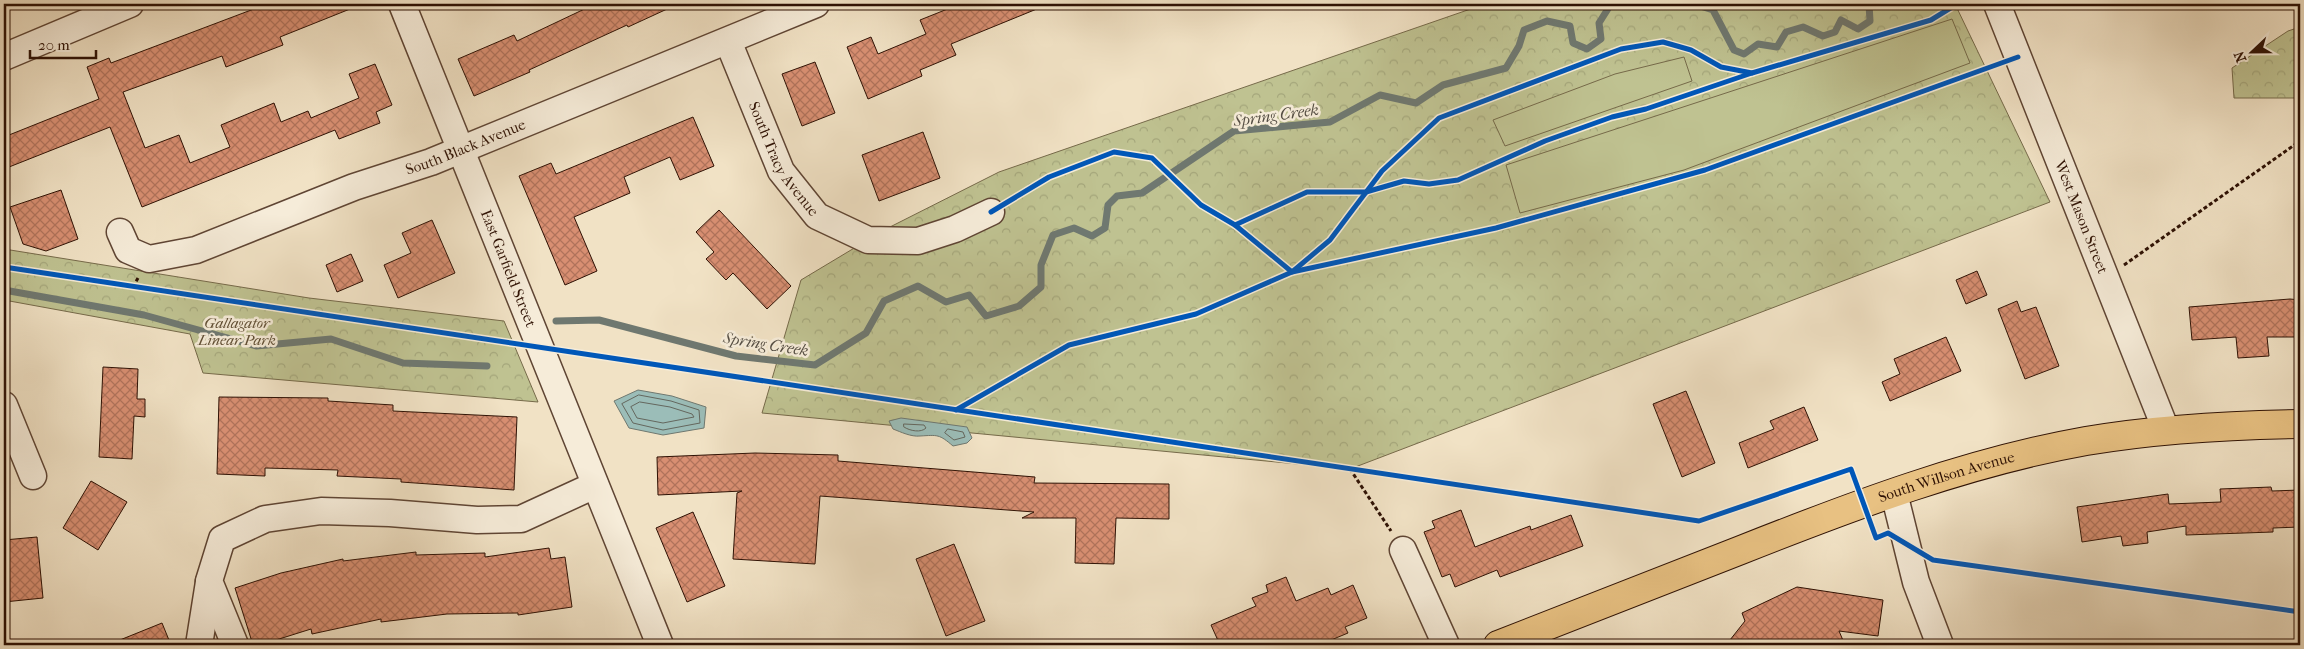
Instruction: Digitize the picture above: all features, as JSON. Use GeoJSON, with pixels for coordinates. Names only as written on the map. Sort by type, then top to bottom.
{"type":"FeatureCollection","features":[{"type":"Feature","properties":{"kind":"main road","name":"South Willson Avenue"},"geometry":{"type":"LineString","coordinates":[[1498,645],[1862,502],[2009,458],[2086,441],[2166,430],[2212,426],[2300,424]]}},
{"type":"Feature","properties":{"kind":"street"},"geometry":{"type":"LineString","coordinates":[[4,57],[130,4]]}},
{"type":"Feature","properties":{"kind":"street","name":"East Garfield Street"},"geometry":{"type":"LineString","coordinates":[[402,4],[660,645]]}},
{"type":"Feature","properties":{"kind":"street","name":"South Black Avenue"},"geometry":{"type":"LineString","coordinates":[[120,232],[128,250],[149,258],[196,250],[354,187],[432,162],[816,4]]}},
{"type":"Feature","properties":{"kind":"street","name":"West Mason Street"},"geometry":{"type":"LineString","coordinates":[[1997,4],[2166,430]]}},
{"type":"Feature","properties":{"kind":"street","name":"South Tracy Avenue"},"geometry":{"type":"LineString","coordinates":[[728,41],[780,171],[817,216],[868,240],[918,241],[955,229],[991,212]]}},
{"type":"Feature","properties":{"kind":"street"},"geometry":{"type":"LineString","coordinates":[[4,405],[33,476]]}},
{"type":"Feature","properties":{"kind":"street"},"geometry":{"type":"LineString","coordinates":[[199,645],[209,581],[222,539],[265,519],[321,511],[390,513],[477,520],[521,519],[595,485]]}},
{"type":"Feature","properties":{"kind":"street"},"geometry":{"type":"LineString","coordinates":[[1894,493],[1916,582],[1940,645]]}},
{"type":"Feature","properties":{"kind":"street"},"geometry":{"type":"LineString","coordinates":[[1403,550],[1446,645]]}},
{"type":"Feature","properties":{"kind":"street"},"geometry":{"type":"LineString","coordinates":[[209,581],[235,645]]}},
{"type":"Feature","properties":{"kind":"path"},"geometry":{"type":"LineString","coordinates":[[2106,278],[2300,141]]}},
{"type":"Feature","properties":{"kind":"path"},"geometry":{"type":"LineString","coordinates":[[124,285],[142,288]]}},
{"type":"Feature","properties":{"kind":"path"},"geometry":{"type":"LineString","coordinates":[[1340,468],[1360,470]]}},
{"type":"Feature","properties":{"kind":"path"},"geometry":{"type":"LineString","coordinates":[[1350,469],[1403,550]]}},
{"type":"Feature","properties":{"kind":"green space"},"geometry":{"type":"Polygon","coordinates":[[[1485,4],[1955,4],[2050,202],[1350,469],[762,413],[801,280],[886,229],[999,172],[1485,4]]]}},
{"type":"Feature","properties":{"kind":"green space"},"geometry":{"type":"Polygon","coordinates":[[[1952,19],[1970,63],[1684,170],[1520,213],[1506,165],[1952,19]]]}},
{"type":"Feature","properties":{"kind":"green space"},"geometry":{"type":"Polygon","coordinates":[[[2300,27],[2300,98],[2234,98],[2232,68],[2288,31],[2300,27]]]}},
{"type":"Feature","properties":{"kind":"green space"},"geometry":{"type":"Polygon","coordinates":[[[1684,57],[1692,81],[1505,146],[1493,120],[1615,74],[1684,57]]]}},
{"type":"Feature","properties":{"kind":"green space","name":"Gallagator Linear Park"},"geometry":{"type":"Polygon","coordinates":[[[4,249],[309,298],[504,321],[538,402],[203,373],[190,334],[4,300],[4,249]]]}},
{"type":"Feature","properties":{"kind":"water"},"geometry":{"type":"Polygon","coordinates":[[[638,390],[672,396],[706,407],[704,428],[663,435],[629,428],[614,401],[638,390]]]}},
{"type":"Feature","properties":{"kind":"water"},"geometry":{"type":"Polygon","coordinates":[[[901,418],[967,427],[972,438],[967,443],[953,446],[938,436],[910,435],[893,429],[889,421],[901,418]]]}},
{"type":"Feature","properties":{"kind":"building"},"geometry":{"type":"Polygon","coordinates":[[[267,4],[360,5],[280,37],[283,45],[226,67],[222,56],[123,92],[145,148],[179,135],[190,163],[230,147],[221,125],[274,103],[281,122],[308,111],[311,118],[359,98],[349,74],[375,64],[392,105],[376,112],[380,123],[339,139],[335,130],[142,207],[110,127],[4,169],[4,137],[99,99],[87,67],[109,58],[111,63],[267,4]]]}},
{"type":"Feature","properties":{"kind":"building"},"geometry":{"type":"Polygon","coordinates":[[[595,4],[678,4],[628,27],[627,25],[529,70],[530,72],[474,96],[458,59],[514,35],[517,41],[595,4]]]}},
{"type":"Feature","properties":{"kind":"building"},"geometry":{"type":"Polygon","coordinates":[[[960,4],[1049,4],[951,44],[956,55],[920,70],[922,76],[868,99],[847,47],[871,37],[878,54],[926,34],[920,20],[960,4]]]}},
{"type":"Feature","properties":{"kind":"building"},"geometry":{"type":"Polygon","coordinates":[[[815,62],[835,113],[802,126],[782,74],[815,62]]]}},
{"type":"Feature","properties":{"kind":"building"},"geometry":{"type":"Polygon","coordinates":[[[693,117],[714,166],[680,180],[670,157],[624,177],[630,193],[574,217],[597,271],[565,285],[519,176],[551,163],[556,174],[693,117]]]}},
{"type":"Feature","properties":{"kind":"building"},"geometry":{"type":"Polygon","coordinates":[[[923,132],[940,178],[879,201],[862,155],[923,132]]]}},
{"type":"Feature","properties":{"kind":"building"},"geometry":{"type":"Polygon","coordinates":[[[61,190],[78,239],[46,251],[23,244],[10,207],[61,190]]]}},
{"type":"Feature","properties":{"kind":"building"},"geometry":{"type":"Polygon","coordinates":[[[719,210],[791,286],[767,309],[733,273],[726,280],[706,259],[714,252],[696,232],[719,210]]]}},
{"type":"Feature","properties":{"kind":"building"},"geometry":{"type":"Polygon","coordinates":[[[432,220],[455,273],[398,298],[384,265],[411,253],[402,233],[432,220]]]}},
{"type":"Feature","properties":{"kind":"building"},"geometry":{"type":"Polygon","coordinates":[[[351,254],[363,281],[337,292],[326,265],[351,254]]]}},
{"type":"Feature","properties":{"kind":"building"},"geometry":{"type":"Polygon","coordinates":[[[1977,271],[1987,295],[1966,304],[1956,280],[1977,271]]]}},
{"type":"Feature","properties":{"kind":"building"},"geometry":{"type":"Polygon","coordinates":[[[2290,299],[2300,300],[2300,337],[2267,337],[2269,356],[2238,358],[2236,337],[2192,340],[2189,307],[2290,299]]]}},
{"type":"Feature","properties":{"kind":"building"},"geometry":{"type":"Polygon","coordinates":[[[2017,301],[2021,312],[2036,307],[2059,366],[2025,379],[1998,309],[2017,301]]]}},
{"type":"Feature","properties":{"kind":"building"},"geometry":{"type":"Polygon","coordinates":[[[1946,337],[1961,371],[1890,401],[1882,382],[1900,374],[1894,359],[1946,337]]]}},
{"type":"Feature","properties":{"kind":"building"},"geometry":{"type":"Polygon","coordinates":[[[103,367],[138,369],[137,399],[145,399],[145,417],[134,416],[132,459],[99,457],[103,367]]]}},
{"type":"Feature","properties":{"kind":"building"},"geometry":{"type":"Polygon","coordinates":[[[1686,391],[1715,463],[1682,477],[1653,404],[1686,391]]]}},
{"type":"Feature","properties":{"kind":"building"},"geometry":{"type":"Polygon","coordinates":[[[219,397],[328,398],[328,401],[393,405],[393,411],[517,417],[514,490],[401,482],[401,479],[337,476],[338,470],[265,468],[265,476],[217,474],[219,397]]]}},
{"type":"Feature","properties":{"kind":"building"},"geometry":{"type":"Polygon","coordinates":[[[1804,407],[1818,440],[1748,468],[1739,443],[1774,429],[1770,421],[1804,407]]]}},
{"type":"Feature","properties":{"kind":"building"},"geometry":{"type":"Polygon","coordinates":[[[755,453],[838,455],[838,461],[1035,477],[1034,483],[1169,484],[1169,519],[1116,518],[1114,564],[1075,563],[1076,518],[1022,518],[1034,512],[820,496],[815,564],[733,559],[737,493],[742,491],[658,495],[657,457],[755,453]]]}},
{"type":"Feature","properties":{"kind":"building"},"geometry":{"type":"Polygon","coordinates":[[[91,481],[127,502],[98,550],[63,528],[91,481]]]}},
{"type":"Feature","properties":{"kind":"building"},"geometry":{"type":"Polygon","coordinates":[[[2271,487],[2272,491],[2300,490],[2300,527],[2273,528],[2273,532],[2186,535],[2186,526],[2147,532],[2148,543],[2123,546],[2121,536],[2082,542],[2077,507],[2168,494],[2169,504],[2221,502],[2220,489],[2271,487]]]}},
{"type":"Feature","properties":{"kind":"building"},"geometry":{"type":"Polygon","coordinates":[[[1461,510],[1475,547],[1530,526],[1531,530],[1571,515],[1583,546],[1500,577],[1497,570],[1455,587],[1450,574],[1442,577],[1424,532],[1435,528],[1432,521],[1461,510]]]}},
{"type":"Feature","properties":{"kind":"building"},"geometry":{"type":"Polygon","coordinates":[[[693,512],[725,586],[687,602],[656,528],[693,512]]]}},
{"type":"Feature","properties":{"kind":"building"},"geometry":{"type":"Polygon","coordinates":[[[37,537],[43,598],[4,602],[4,540],[37,537]]]}},
{"type":"Feature","properties":{"kind":"building"},"geometry":{"type":"Polygon","coordinates":[[[954,544],[985,621],[946,636],[916,559],[954,544]]]}},
{"type":"Feature","properties":{"kind":"building"},"geometry":{"type":"Polygon","coordinates":[[[549,548],[551,559],[565,557],[572,607],[518,615],[518,613],[447,614],[381,622],[381,619],[312,634],[311,629],[260,645],[253,645],[235,588],[281,573],[343,559],[343,561],[416,552],[416,555],[485,553],[485,557],[549,548]]]}},
{"type":"Feature","properties":{"kind":"building"},"geometry":{"type":"Polygon","coordinates":[[[1286,577],[1296,601],[1328,588],[1331,595],[1353,585],[1367,618],[1345,627],[1348,633],[1319,645],[1220,645],[1211,625],[1256,606],[1252,598],[1268,592],[1266,585],[1286,577]]]}},
{"type":"Feature","properties":{"kind":"building"},"geometry":{"type":"Polygon","coordinates":[[[1797,587],[1883,600],[1878,636],[1839,631],[1845,645],[1726,645],[1745,621],[1742,613],[1797,587]]]}},
{"type":"Feature","properties":{"kind":"building"},"geometry":{"type":"Polygon","coordinates":[[[162,623],[171,645],[110,645],[110,644],[162,623]]]}},
{"type":"Feature","properties":{"kind":"waterway","name":"Spring Creek"},"geometry":{"type":"LineString","coordinates":[[556,321],[599,320],[736,356],[815,365],[866,333],[884,301],[918,286],[946,302],[969,295],[986,316],[1019,306],[1041,287],[1041,265],[1053,235],[1074,228],[1092,236],[1105,228],[1108,205],[1117,196],[1142,193],[1234,131],[1330,122],[1380,95],[1416,103],[1443,85],[1506,68],[1519,46],[1524,30],[1547,21],[1570,26],[1573,43],[1587,49],[1601,39],[1599,23],[1611,4]]}},
{"type":"Feature","properties":{"kind":"waterway","name":"Spring Creek"},"geometry":{"type":"LineString","coordinates":[[1694,4],[1713,10],[1734,50],[1744,54],[1758,44],[1777,47],[1786,32],[1803,27],[1823,36],[1835,32],[1841,20],[1858,29],[1870,21],[1869,4]]}},
{"type":"Feature","properties":{"kind":"waterway","name":"Spring Creek"},"geometry":{"type":"LineString","coordinates":[[4,290],[144,315],[256,346],[331,339],[403,363],[487,366]]}},
{"type":"Feature","properties":{"kind":"cycle path"},"geometry":{"type":"LineString","coordinates":[[956,410],[1069,345],[1196,314],[1292,272],[1330,240],[1382,171],[1439,118],[1621,49],[1663,42],[1691,50],[1721,67],[1752,73],[1931,20],[1957,4]]}},
{"type":"Feature","properties":{"kind":"cycle path"},"geometry":{"type":"LineString","coordinates":[[991,212],[1049,177],[1114,152],[1152,158],[1201,205],[1235,225],[1292,272],[1496,228],[1705,170],[2018,57]]}},
{"type":"Feature","properties":{"kind":"cycle path"},"geometry":{"type":"LineString","coordinates":[[1235,225],[1307,192],[1366,192],[1404,181],[1429,184],[1458,180],[1545,141],[1612,117],[1646,109],[1752,73]]}},
{"type":"Feature","properties":{"kind":"cycle path"},"geometry":{"type":"LineString","coordinates":[[4,267],[1699,521],[1851,469],[1876,538],[1888,533],[1933,560],[2300,612]]}}]}
